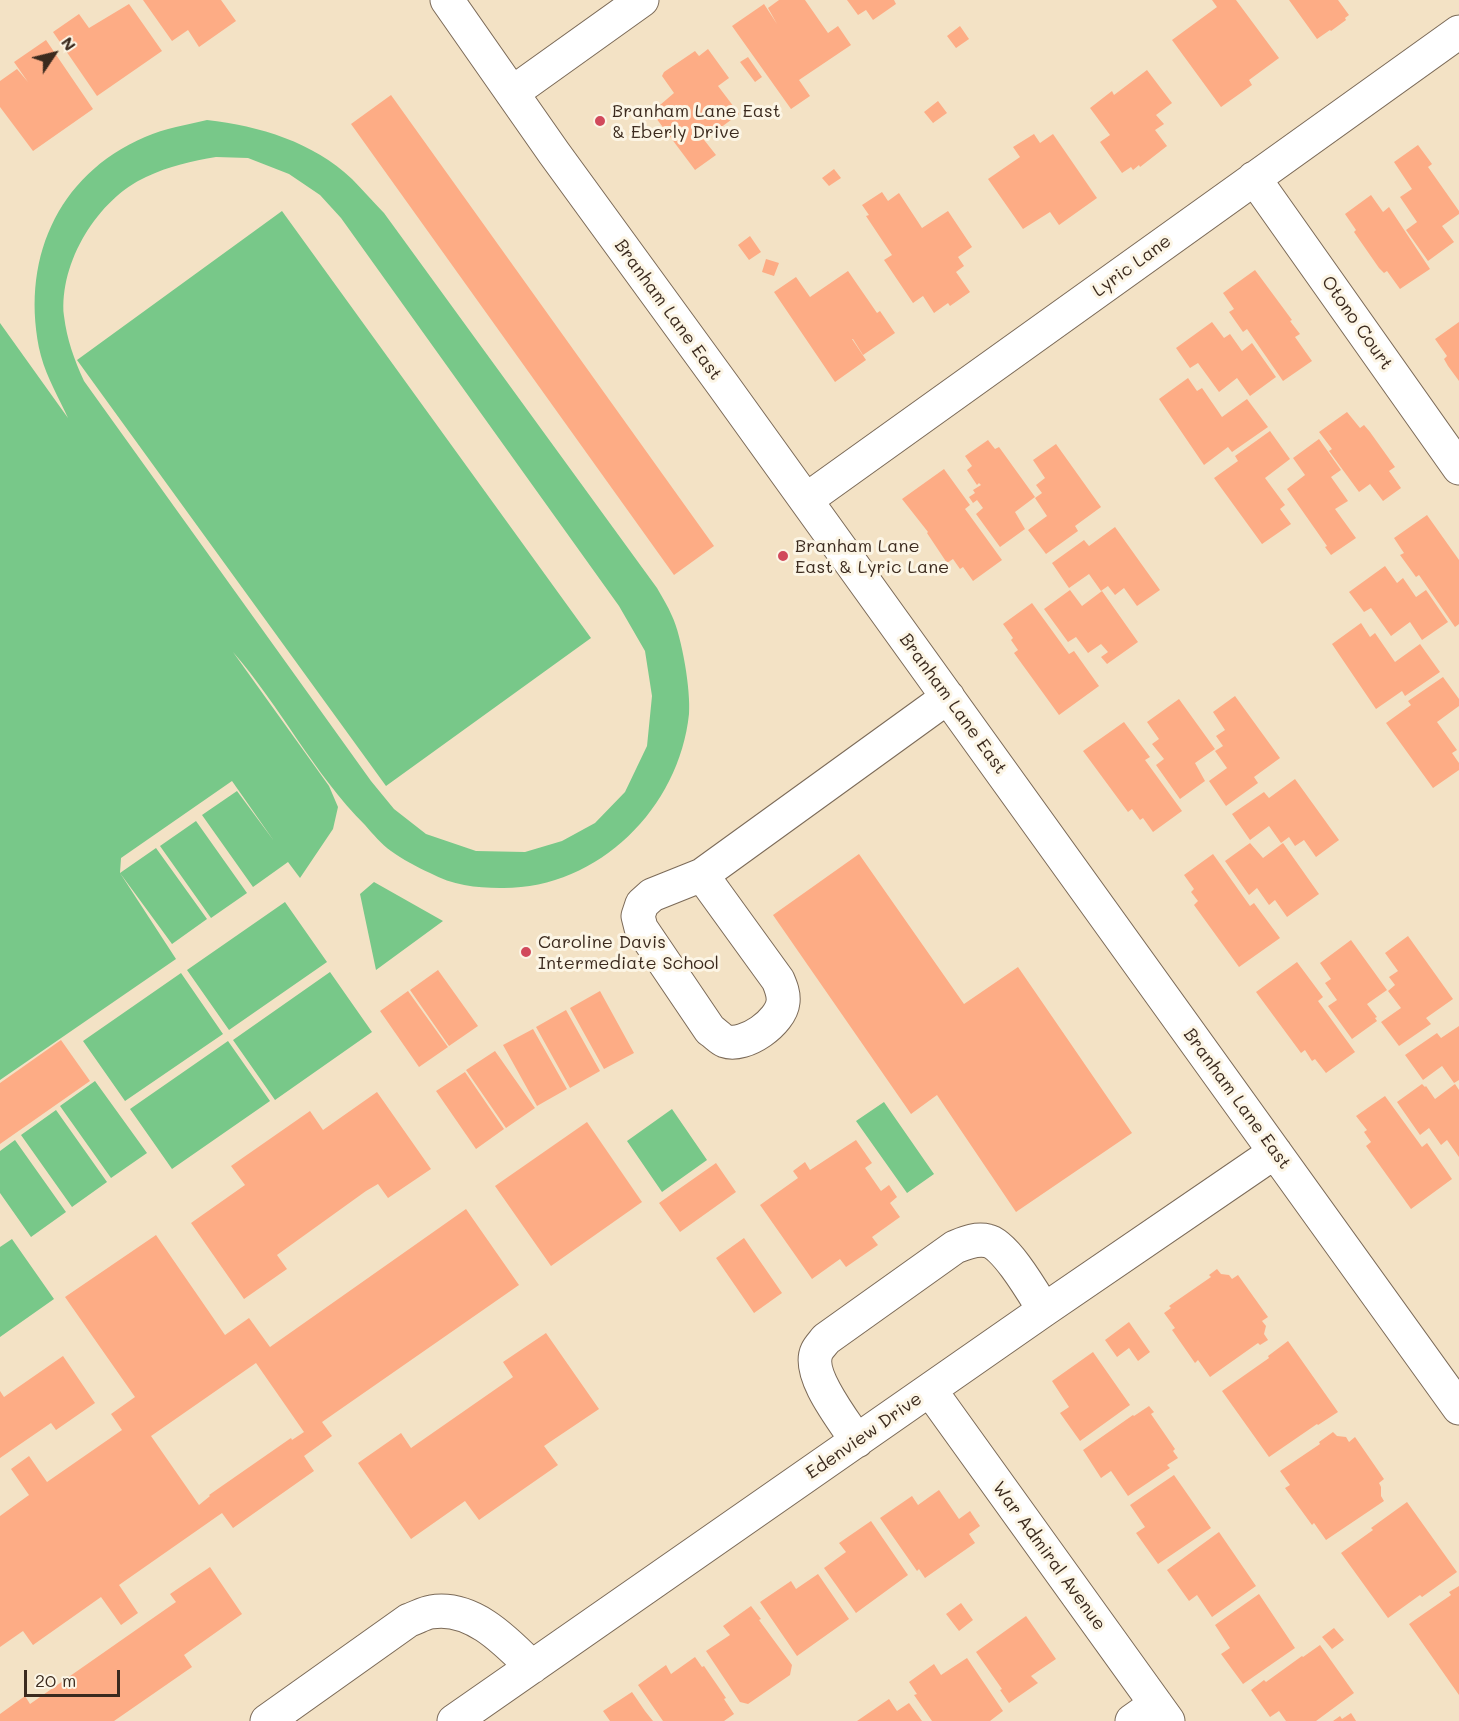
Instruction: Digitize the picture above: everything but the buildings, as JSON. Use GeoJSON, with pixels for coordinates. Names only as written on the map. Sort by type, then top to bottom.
{"type":"FeatureCollection","features":[{"type":"Feature","properties":{"kind":"street","name":"Branham Lane East"},"geometry":{"type":"LineString","coordinates":[[447,0],[554,153],[1459,1408]]}},
{"type":"Feature","properties":{"kind":"street"},"geometry":{"type":"LineString","coordinates":[[512,93],[642,0]]}},
{"type":"Feature","properties":{"kind":"street","name":"Lyric Lane"},"geometry":{"type":"LineString","coordinates":[[806,500],[1459,32]]}},
{"type":"Feature","properties":{"kind":"street","name":"Otono Court"},"geometry":{"type":"LineString","coordinates":[[1254,178],[1459,468]]}},
{"type":"Feature","properties":{"kind":"street"},"geometry":{"type":"LineString","coordinates":[[702,875],[778,980],[783,993],[783,1004],[777,1017],[755,1036],[738,1043],[725,1041],[710,1030],[641,928],[638,916],[642,904],[652,895],[702,875],[948,697]]}},
{"type":"Feature","properties":{"kind":"street","name":"Edenview Drive"},"geometry":{"type":"LineString","coordinates":[[454,1721],[1275,1152]]}},
{"type":"Feature","properties":{"kind":"street"},"geometry":{"type":"LineString","coordinates":[[856,1441],[819,1380],[815,1367],[817,1352],[826,1339],[955,1247],[970,1241],[989,1240],[1004,1252],[1044,1310]]}},
{"type":"Feature","properties":{"kind":"street","name":"War Admiral Avenue"},"geometry":{"type":"LineString","coordinates":[[930,1390],[1152,1715]]}},
{"type":"Feature","properties":{"kind":"street"},"geometry":{"type":"LineString","coordinates":[[267,1721],[409,1620],[431,1612],[449,1611],[478,1621],[501,1637],[532,1666]]}},
{"type":"Feature","properties":{"kind":"green space"},"geometry":{"type":"Polygon","coordinates":[[[207,120],[266,132],[303,146],[337,166],[384,213],[657,588],[676,625],[687,678],[689,714],[682,749],[669,782],[650,811],[627,837],[600,859],[569,875],[536,885],[500,888],[473,886],[438,877],[400,857],[380,842],[329,784],[233,652],[329,786],[338,807],[333,829],[300,878],[288,862],[253,887],[202,815],[237,791],[274,841],[232,781],[121,858],[120,873],[176,959],[0,1080],[0,323],[68,418],[41,356],[36,321],[35,288],[41,256],[51,226],[67,198],[88,174],[114,154],[153,134],[207,120]],[[216,157],[181,164],[155,173],[128,187],[98,216],[85,234],[75,254],[64,295],[67,333],[84,381],[371,781],[394,809],[426,834],[476,851],[525,852],[562,841],[595,823],[625,792],[647,746],[652,696],[645,651],[619,606],[341,218],[320,195],[289,174],[248,158],[216,157]]]}},
{"type":"Feature","properties":{"kind":"green space"},"geometry":{"type":"Polygon","coordinates":[[[282,211],[591,638],[386,786],[77,360],[282,211]]]}},
{"type":"Feature","properties":{"kind":"green space"},"geometry":{"type":"Polygon","coordinates":[[[196,821],[247,893],[211,918],[160,846],[196,821]]]}},
{"type":"Feature","properties":{"kind":"green space"},"geometry":{"type":"Polygon","coordinates":[[[156,848],[207,919],[172,944],[120,873],[156,848]]]}},
{"type":"Feature","properties":{"kind":"green space"},"geometry":{"type":"Polygon","coordinates":[[[374,882],[443,921],[376,970],[360,894],[374,882]]]}},
{"type":"Feature","properties":{"kind":"green space"},"geometry":{"type":"Polygon","coordinates":[[[285,902],[327,962],[229,1030],[187,970],[285,902]]]}},
{"type":"Feature","properties":{"kind":"green space"},"geometry":{"type":"Polygon","coordinates":[[[330,972],[372,1032],[275,1100],[233,1040],[330,972]]]}},
{"type":"Feature","properties":{"kind":"green space"},"geometry":{"type":"Polygon","coordinates":[[[181,973],[223,1034],[125,1101],[83,1041],[181,973]]]}},
{"type":"Feature","properties":{"kind":"green space"},"geometry":{"type":"Polygon","coordinates":[[[228,1041],[270,1101],[172,1169],[130,1109],[228,1041]]]}},
{"type":"Feature","properties":{"kind":"green space"},"geometry":{"type":"Polygon","coordinates":[[[95,1081],[147,1153],[111,1178],[60,1106],[95,1081]]]}},
{"type":"Feature","properties":{"kind":"green space"},"geometry":{"type":"Polygon","coordinates":[[[884,1102],[934,1174],[907,1193],[856,1121],[884,1102]]]}},
{"type":"Feature","properties":{"kind":"green space"},"geometry":{"type":"Polygon","coordinates":[[[672,1109],[707,1160],[662,1192],[627,1141],[672,1109]]]}},
{"type":"Feature","properties":{"kind":"green space"},"geometry":{"type":"Polygon","coordinates":[[[56,1110],[107,1182],[72,1207],[21,1135],[56,1110]]]}},
{"type":"Feature","properties":{"kind":"green space"},"geometry":{"type":"Polygon","coordinates":[[[15,1140],[66,1212],[31,1237],[0,1193],[0,1151],[15,1140]]]}},
{"type":"Feature","properties":{"kind":"green space"},"geometry":{"type":"Polygon","coordinates":[[[12,1239],[54,1299],[0,1337],[0,1247],[12,1239]]]}},
{"type":"Feature","properties":{"kind":"place","name":"Branham Lane East & Eberly Drive"},"geometry":{"type":"Point","coordinates":[600,121]}},
{"type":"Feature","properties":{"kind":"place","name":"Branham Lane East & Lyric Lane"},"geometry":{"type":"Point","coordinates":[783,556]}},
{"type":"Feature","properties":{"kind":"place","name":"Caroline Davis Intermediate School"},"geometry":{"type":"Point","coordinates":[526,952]}}]}
